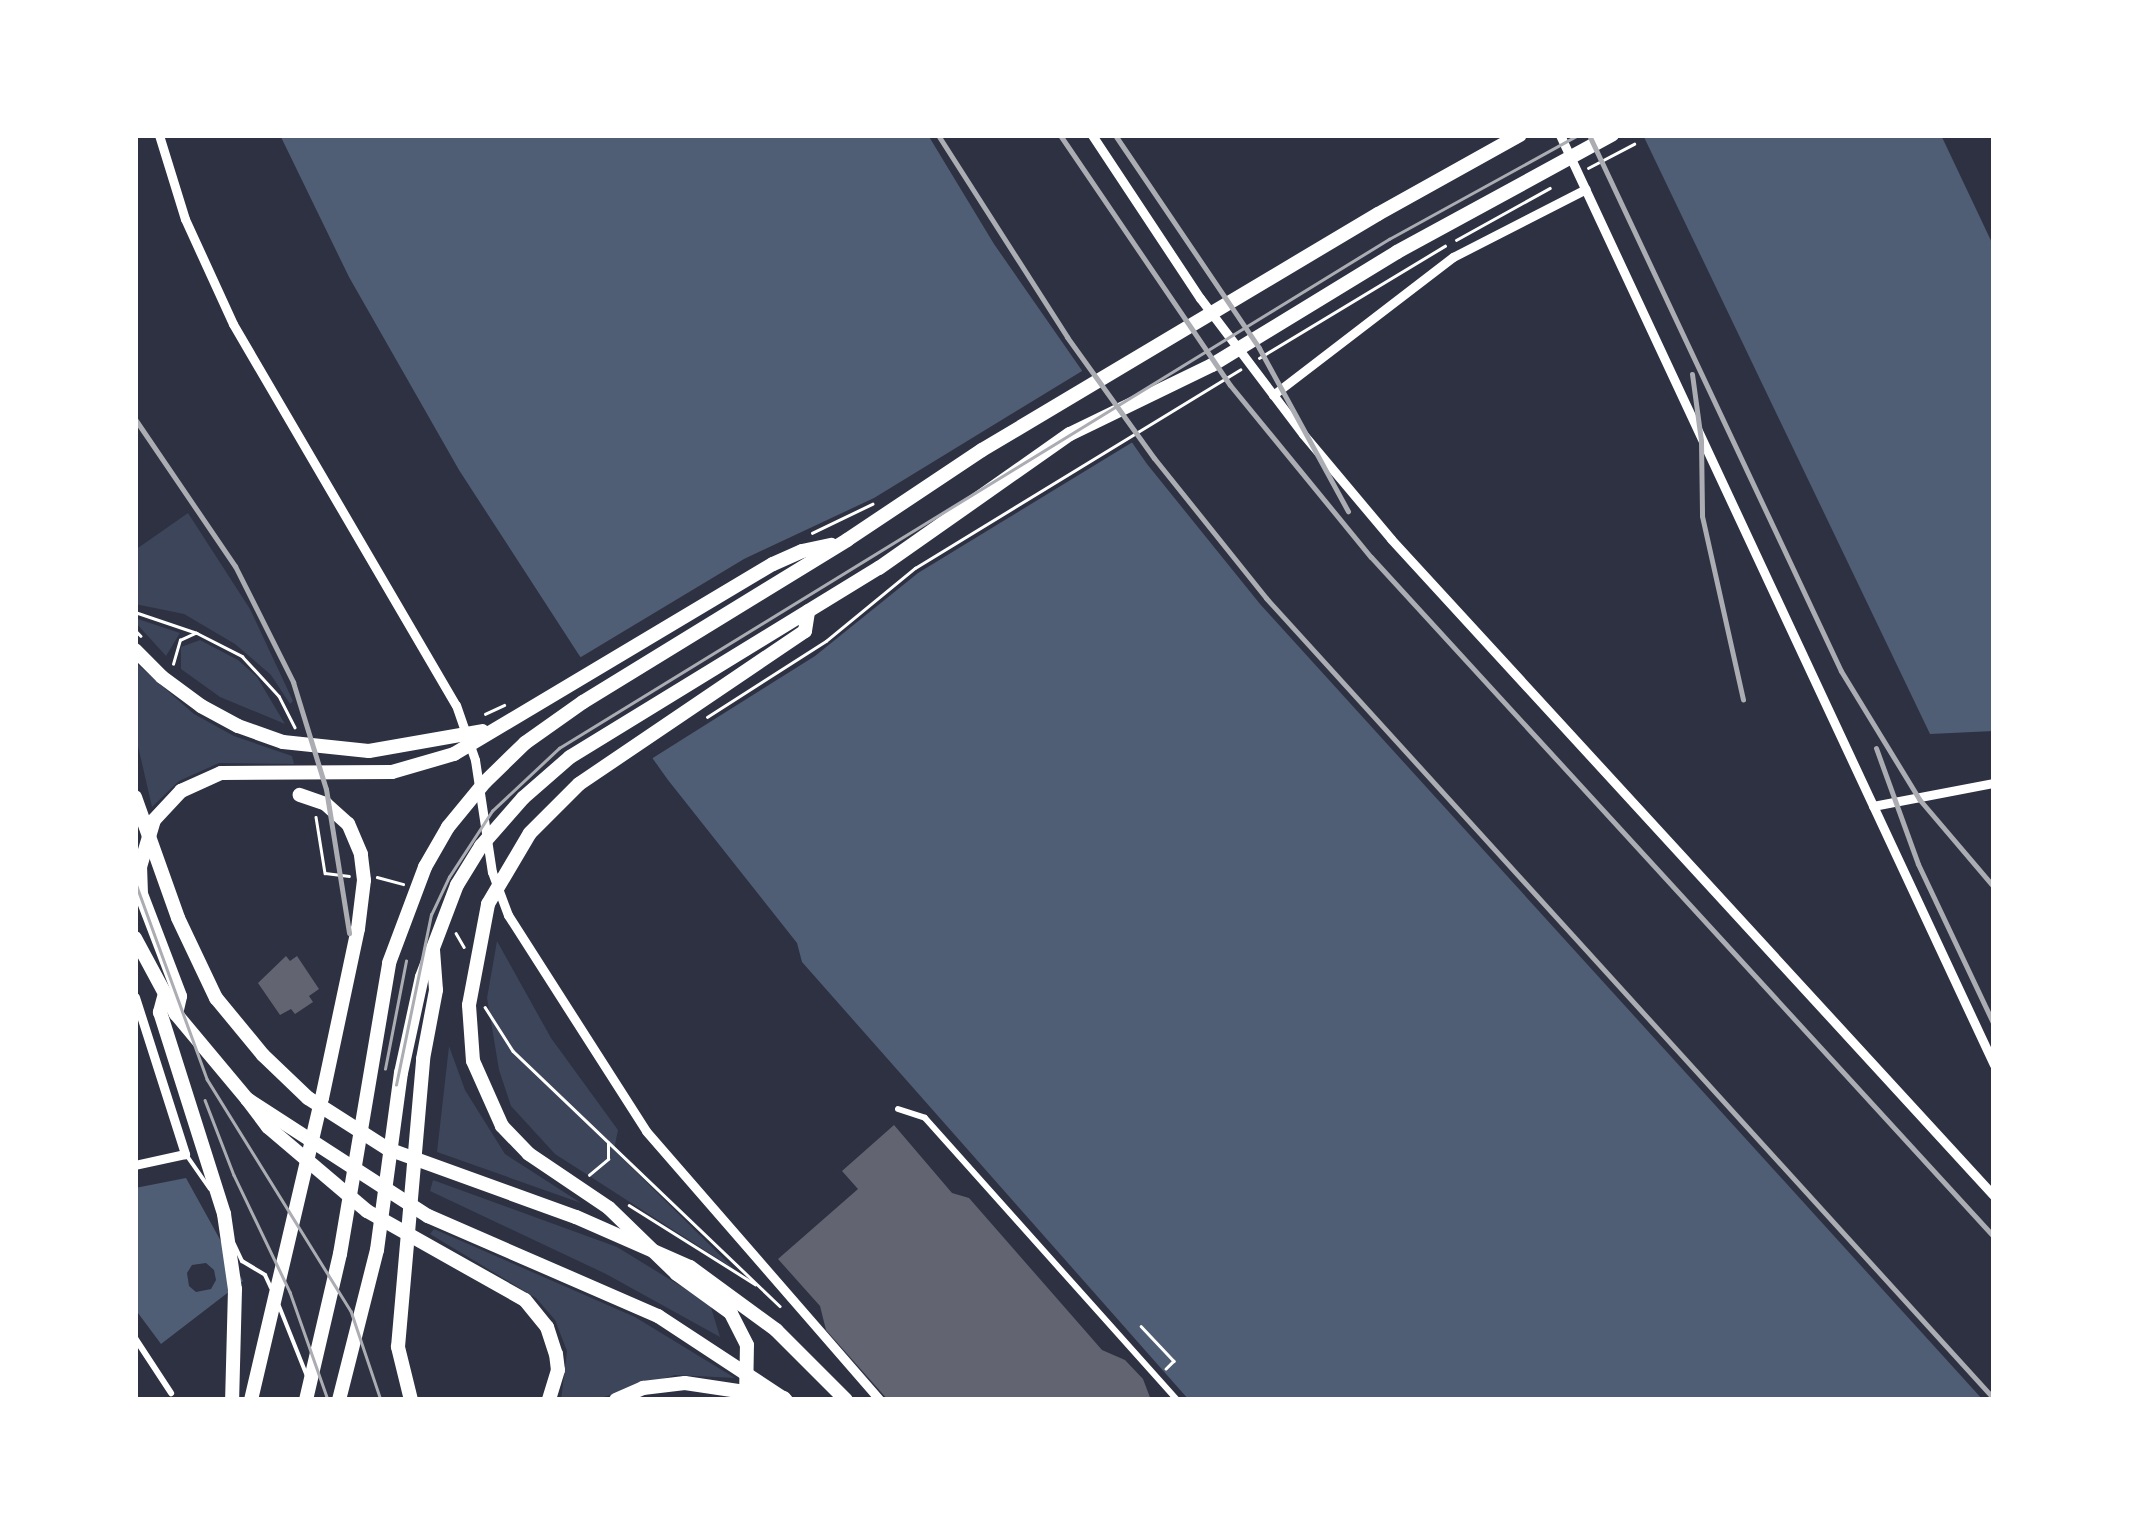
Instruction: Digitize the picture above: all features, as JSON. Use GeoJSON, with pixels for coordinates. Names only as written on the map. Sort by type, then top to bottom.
{"type":"FeatureCollection","features":[{"type":"Feature","properties":{"kind":"main road"},"geometry":{"type":"LineString","coordinates":[[306,1400],[340,1254],[389,963],[425,867],[448,827],[511,756],[540,732],[1014,431],[1520,135]]}},
{"type":"Feature","properties":{"kind":"main road"},"geometry":{"type":"LineString","coordinates":[[339,1400],[378,1250],[402,1072],[432,944],[457,886],[501,820],[543,778],[879,568],[1070,434],[1212,365],[1413,243],[1612,135]]}},
{"type":"Feature","properties":{"kind":"main road"},"geometry":{"type":"LineString","coordinates":[[176,1014],[180,996],[141,894],[140,867],[154,820],[181,792],[221,773],[352,774],[408,768],[454,754],[488,722],[773,564],[802,551],[844,542]]}},
{"type":"Feature","properties":{"kind":"main road"},"geometry":{"type":"LineString","coordinates":[[746,1400],[748,1345],[731,1313],[677,1274],[608,1208],[529,1154],[502,1126],[485,1094],[470,1034],[477,944],[488,904],[504,871],[530,833],[579,784],[805,631],[808,611]]}},
{"type":"Feature","properties":{"kind":"main road"},"geometry":{"type":"LineString","coordinates":[[135,650],[162,677],[201,706],[238,726],[285,736],[369,751],[488,722]]}},
{"type":"Feature","properties":{"kind":"main road"},"geometry":{"type":"LineString","coordinates":[[250,1400],[322,1098],[358,929],[364,880],[361,854],[348,824],[326,804],[300,795]]}},
{"type":"Feature","properties":{"kind":"main road"},"geometry":{"type":"LineString","coordinates":[[135,797],[178,918],[216,998],[263,1055],[308,1098],[388,1148],[643,1244],[690,1267],[762,1319],[846,1400]]}},
{"type":"Feature","properties":{"kind":"main road"},"geometry":{"type":"LineString","coordinates":[[135,938],[164,997],[268,1128],[367,1210],[525,1300],[547,1327],[558,1370],[549,1400]]}},
{"type":"Feature","properties":{"kind":"main road"},"geometry":{"type":"LineString","coordinates":[[411,1400],[398,1347],[423,1058],[436,990],[432,944]]}},
{"type":"Feature","properties":{"kind":"main road"},"geometry":{"type":"LineString","coordinates":[[164,997],[160,1012],[194,1108],[224,1214],[235,1289],[232,1400]]}},
{"type":"Feature","properties":{"kind":"main road"},"geometry":{"type":"LineString","coordinates":[[244,1096],[428,1216],[658,1316],[785,1399]]}},
{"type":"Feature","properties":{"kind":"main road"},"geometry":{"type":"LineString","coordinates":[[616,1400],[643,1388],[684,1382],[785,1399]]}},
{"type":"Feature","properties":{"kind":"street"},"geometry":{"type":"LineString","coordinates":[[159,135],[185,219],[233,324],[456,705],[475,760],[492,872],[508,915],[646,1130],[880,1400]]}},
{"type":"Feature","properties":{"kind":"street"},"geometry":{"type":"LineString","coordinates":[[1092,135],[1200,298],[1391,539],[1992,1191]]}},
{"type":"Feature","properties":{"kind":"street"},"geometry":{"type":"LineString","coordinates":[[1560,135],[1994,1065]]}},
{"type":"Feature","properties":{"kind":"street"},"geometry":{"type":"LineString","coordinates":[[1274,395],[1453,257],[1586,189]]}},
{"type":"Feature","properties":{"kind":"street"},"geometry":{"type":"LineString","coordinates":[[1874,806],[1994,784]]}},
{"type":"Feature","properties":{"kind":"street"},"geometry":{"type":"LineString","coordinates":[[135,996],[185,1154],[135,1165]]}},
{"type":"Feature","properties":{"kind":"street"},"geometry":{"type":"LineString","coordinates":[[898,1109],[925,1118],[1177,1400]]}},
{"type":"Feature","properties":{"kind":"street"},"geometry":{"type":"LineString","coordinates":[[135,1338],[171,1393]]}},
{"type":"Feature","properties":{"kind":"lane"},"geometry":{"type":"LineString","coordinates":[[185,1154],[212,1192],[242,1261],[265,1275],[299,1350],[314,1400]]}},
{"type":"Feature","properties":{"kind":"path"},"geometry":{"type":"LineString","coordinates":[[799,538],[834,524]]}},
{"type":"Feature","properties":{"kind":"path"},"geometry":{"type":"LineString","coordinates":[[694,725],[826,641],[879,597]]}},
{"type":"Feature","properties":{"kind":"path"},"geometry":{"type":"LineString","coordinates":[[135,612],[197,633],[180,640],[174,649],[174,670]]}},
{"type":"Feature","properties":{"kind":"path"},"geometry":{"type":"LineString","coordinates":[[488,722],[512,702]]}},
{"type":"Feature","properties":{"kind":"path"},"geometry":{"type":"LineString","coordinates":[[285,736],[302,734]]}},
{"type":"Feature","properties":{"kind":"path"},"geometry":{"type":"LineString","coordinates":[[325,873],[354,876]]}},
{"type":"Feature","properties":{"kind":"path"},"geometry":{"type":"LineString","coordinates":[[462,941],[468,958]]}},
{"type":"Feature","properties":{"kind":"path"},"geometry":{"type":"LineString","coordinates":[[480,991],[502,1039],[755,1284],[625,1203]]}},
{"type":"Feature","properties":{"kind":"path"},"geometry":{"type":"LineString","coordinates":[[481,1006],[481,1019]]}},
{"type":"Feature","properties":{"kind":"path"},"geometry":{"type":"LineString","coordinates":[[594,1185],[579,1176],[603,1167],[608,1142]]}},
{"type":"Feature","properties":{"kind":"path"},"geometry":{"type":"LineString","coordinates":[[1142,1326],[1174,1361],[1157,1378]]}},
{"type":"Feature","properties":{"kind":"shaded area"},"geometry":{"type":"Polygon","coordinates":[[[280,135],[928,135],[994,244],[1147,464],[1260,604],[1983,1400],[1189,1400],[802,962],[797,943],[668,780],[579,655],[459,470],[349,277],[280,135]]]}},
{"type":"Feature","properties":{"kind":"shaded area"},"geometry":{"type":"Polygon","coordinates":[[[1643,135],[1941,135],[1994,247],[1994,731],[1930,734],[1643,135]]]}},
{"type":"Feature","properties":{"kind":"shaded area"},"geometry":{"type":"Polygon","coordinates":[[[188,513],[250,609],[293,701],[290,704],[271,675],[235,644],[184,614],[135,604],[135,550],[188,513]]]}},
{"type":"Feature","properties":{"kind":"shaded area"},"geometry":{"type":"Polygon","coordinates":[[[135,618],[180,633],[166,656],[135,622],[135,618]]]}},
{"type":"Feature","properties":{"kind":"shaded area"},"geometry":{"type":"Polygon","coordinates":[[[200,640],[238,660],[257,677],[285,724],[220,697],[181,669],[181,647],[200,640]]]}},
{"type":"Feature","properties":{"kind":"shaded area"},"geometry":{"type":"Polygon","coordinates":[[[135,662],[194,714],[234,736],[292,756],[294,764],[219,763],[179,781],[152,807],[135,733],[135,662]]]}},
{"type":"Feature","properties":{"kind":"shaded area"},"geometry":{"type":"Polygon","coordinates":[[[497,941],[551,1038],[618,1130],[614,1150],[734,1269],[555,1154],[511,1106],[499,1070],[487,998],[497,941]]]}},
{"type":"Feature","properties":{"kind":"shaded area"},"geometry":{"type":"Polygon","coordinates":[[[449,1046],[465,1090],[505,1154],[581,1203],[437,1152],[449,1046]]]}},
{"type":"Feature","properties":{"kind":"shaded area"},"geometry":{"type":"Polygon","coordinates":[[[186,1178],[243,1281],[161,1344],[135,1309],[135,1188],[186,1178]],[[206,1263],[192,1265],[187,1273],[189,1286],[196,1292],[211,1289],[216,1280],[214,1270],[206,1263]]]}},
{"type":"Feature","properties":{"kind":"shaded area"},"geometry":{"type":"Polygon","coordinates":[[[433,1180],[617,1247],[710,1304],[720,1337],[606,1274],[430,1191],[433,1180]]]}},
{"type":"Feature","properties":{"kind":"shaded area"},"geometry":{"type":"Polygon","coordinates":[[[434,1229],[635,1317],[735,1378],[675,1375],[594,1400],[561,1400],[567,1351],[555,1320],[536,1298],[430,1234],[434,1229]]]}},
{"type":"Feature","properties":{"kind":"pier"},"geometry":{"type":"Polygon","coordinates":[[[1087,368],[1136,440],[918,573],[815,656],[648,761],[576,660],[744,559],[874,498],[1087,368]]]}},
{"type":"Feature","properties":{"kind":"building"},"geometry":{"type":"Polygon","coordinates":[[[286,956],[290,961],[297,956],[319,989],[309,996],[313,1002],[295,1014],[291,1009],[280,1015],[258,983],[286,956]]]}},
{"type":"Feature","properties":{"kind":"building"},"geometry":{"type":"Polygon","coordinates":[[[894,1125],[952,1193],[969,1198],[1102,1350],[1125,1360],[1143,1379],[1151,1400],[888,1400],[826,1330],[820,1306],[778,1259],[858,1189],[842,1171],[894,1125]]]}},
{"type":"Feature","properties":{"kind":"tram line"},"geometry":{"type":"LineString","coordinates":[[396,1085],[431,915],[449,877],[492,811],[559,748],[1389,239],[1578,135]]}},
{"type":"Feature","properties":{"kind":"tram line"},"geometry":{"type":"LineString","coordinates":[[135,881],[207,1079],[351,1311],[381,1400]]}},
{"type":"Feature","properties":{"kind":"tram line"},"geometry":{"type":"LineString","coordinates":[[385,1069],[406,961]]}},
{"type":"Feature","properties":{"kind":"tram line"},"geometry":{"type":"LineString","coordinates":[[205,1100],[234,1175],[290,1292],[328,1400]]}},
{"type":"Feature","properties":{"kind":"railway"},"geometry":{"type":"LineString","coordinates":[[938,135],[1067,337],[1154,458],[1266,598],[1994,1399]]}},
{"type":"Feature","properties":{"kind":"railway"},"geometry":{"type":"LineString","coordinates":[[1060,135],[1230,385],[1371,557],[1994,1237]]}},
{"type":"Feature","properties":{"kind":"railway"},"geometry":{"type":"LineString","coordinates":[[1115,135],[1259,348],[1348,511]]}},
{"type":"Feature","properties":{"kind":"railway"},"geometry":{"type":"LineString","coordinates":[[1589,135],[1841,671],[1919,799],[1994,887]]}},
{"type":"Feature","properties":{"kind":"railway"},"geometry":{"type":"LineString","coordinates":[[1692,374],[1701,441],[1702,516],[1743,699]]}},
{"type":"Feature","properties":{"kind":"railway"},"geometry":{"type":"LineString","coordinates":[[135,419],[235,566],[293,682],[326,789],[349,933]]}},
{"type":"Feature","properties":{"kind":"railway"},"geometry":{"type":"LineString","coordinates":[[1876,748],[1918,864],[1994,1025]]}}]}
